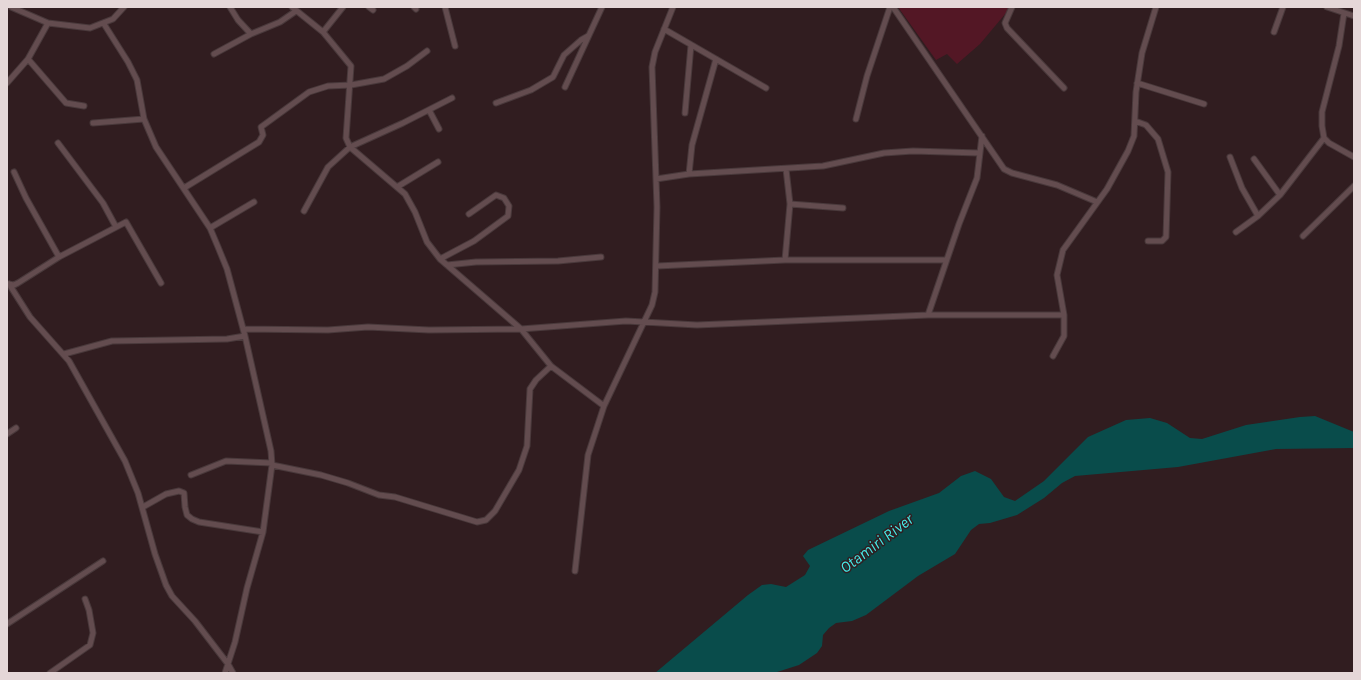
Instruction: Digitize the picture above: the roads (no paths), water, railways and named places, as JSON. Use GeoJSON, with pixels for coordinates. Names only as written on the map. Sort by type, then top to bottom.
{"type":"FeatureCollection","features":[{"type":"Feature","properties":{"kind":"street"},"geometry":{"type":"LineString","coordinates":[[11,7],[28,16],[48,23],[90,28],[104,24],[113,19],[124,7]]}},
{"type":"Feature","properties":{"kind":"street"},"geometry":{"type":"LineString","coordinates":[[230,7],[238,20],[251,34]]}},
{"type":"Feature","properties":{"kind":"street"},"geometry":{"type":"LineString","coordinates":[[323,32],[343,7]]}},
{"type":"Feature","properties":{"kind":"street"},"geometry":{"type":"LineString","coordinates":[[445,7],[455,46]]}},
{"type":"Feature","properties":{"kind":"street"},"geometry":{"type":"LineString","coordinates":[[565,87],[602,7]]}},
{"type":"Feature","properties":{"kind":"street"},"geometry":{"type":"LineString","coordinates":[[575,570],[588,455],[604,406],[652,305],[655,292],[656,179],[652,73],[655,52],[673,7]]}},
{"type":"Feature","properties":{"kind":"street"},"geometry":{"type":"LineString","coordinates":[[856,120],[867,76],[890,7]]}},
{"type":"Feature","properties":{"kind":"street"},"geometry":{"type":"LineString","coordinates":[[893,7],[1004,169],[1008,172],[1057,185],[1097,202]]}},
{"type":"Feature","properties":{"kind":"street"},"geometry":{"type":"LineString","coordinates":[[1012,7],[1005,23],[1007,28],[1064,88]]}},
{"type":"Feature","properties":{"kind":"street"},"geometry":{"type":"LineString","coordinates":[[1054,356],[1064,336],[1064,314],[1057,275],[1063,250],[1107,189],[1128,151],[1134,136],[1137,83],[1142,53],[1156,7]]}},
{"type":"Feature","properties":{"kind":"street"},"geometry":{"type":"LineString","coordinates":[[1274,32],[1283,7]]}},
{"type":"Feature","properties":{"kind":"street"},"geometry":{"type":"LineString","coordinates":[[1327,7],[1354,16]]}},
{"type":"Feature","properties":{"kind":"street"},"geometry":{"type":"LineString","coordinates":[[214,54],[251,34],[280,22],[294,9],[304,15],[323,32],[351,66],[351,85],[346,138],[350,147],[397,187],[410,203],[427,242],[440,259],[521,329],[551,366],[604,406]]}},
{"type":"Feature","properties":{"kind":"street"},"geometry":{"type":"LineString","coordinates":[[1236,232],[1258,216],[1280,195],[1324,138],[1322,112],[1339,46],[1344,13]]}},
{"type":"Feature","properties":{"kind":"street"},"geometry":{"type":"LineString","coordinates":[[7,83],[28,59],[48,23]]}},
{"type":"Feature","properties":{"kind":"street"},"geometry":{"type":"LineString","coordinates":[[104,24],[128,62],[137,80],[144,119],[156,147],[210,228],[226,270],[245,336],[271,451],[272,464],[263,532],[225,673]]}},
{"type":"Feature","properties":{"kind":"street"},"geometry":{"type":"LineString","coordinates":[[664,29],[766,88]]}},
{"type":"Feature","properties":{"kind":"street"},"geometry":{"type":"LineString","coordinates":[[496,102],[531,90],[552,77],[564,54],[588,36]]}},
{"type":"Feature","properties":{"kind":"street"},"geometry":{"type":"LineString","coordinates":[[685,113],[691,45]]}},
{"type":"Feature","properties":{"kind":"street"},"geometry":{"type":"LineString","coordinates":[[184,188],[259,142],[263,135],[261,127],[309,92],[328,86],[351,85],[384,79],[407,66],[427,51]]}},
{"type":"Feature","properties":{"kind":"street"},"geometry":{"type":"LineString","coordinates":[[28,59],[66,103],[84,106]]}},
{"type":"Feature","properties":{"kind":"street"},"geometry":{"type":"LineString","coordinates":[[689,174],[692,145],[716,59]]}},
{"type":"Feature","properties":{"kind":"street"},"geometry":{"type":"LineString","coordinates":[[1137,83],[1204,104]]}},
{"type":"Feature","properties":{"kind":"street"},"geometry":{"type":"LineString","coordinates":[[304,212],[319,180],[328,167],[350,147],[452,98]]}},
{"type":"Feature","properties":{"kind":"street"},"geometry":{"type":"LineString","coordinates":[[429,110],[439,129]]}},
{"type":"Feature","properties":{"kind":"street"},"geometry":{"type":"LineString","coordinates":[[93,123],[144,119]]}},
{"type":"Feature","properties":{"kind":"street"},"geometry":{"type":"LineString","coordinates":[[1135,122],[1146,125],[1158,139],[1168,172],[1166,236],[1162,241],[1148,242]]}},
{"type":"Feature","properties":{"kind":"street"},"geometry":{"type":"LineString","coordinates":[[928,315],[946,260],[977,178],[982,136]]}},
{"type":"Feature","properties":{"kind":"street"},"geometry":{"type":"LineString","coordinates":[[1324,138],[1354,157]]}},
{"type":"Feature","properties":{"kind":"street"},"geometry":{"type":"LineString","coordinates":[[58,143],[103,203],[116,227]]}},
{"type":"Feature","properties":{"kind":"street"},"geometry":{"type":"LineString","coordinates":[[656,179],[689,174],[823,166],[884,153],[913,151],[979,153]]}},
{"type":"Feature","properties":{"kind":"street"},"geometry":{"type":"LineString","coordinates":[[1230,157],[1242,188],[1258,216]]}},
{"type":"Feature","properties":{"kind":"street"},"geometry":{"type":"LineString","coordinates":[[1254,159],[1280,195]]}},
{"type":"Feature","properties":{"kind":"street"},"geometry":{"type":"LineString","coordinates":[[397,187],[438,162]]}},
{"type":"Feature","properties":{"kind":"street"},"geometry":{"type":"LineString","coordinates":[[785,260],[790,204],[786,169]]}},
{"type":"Feature","properties":{"kind":"street"},"geometry":{"type":"LineString","coordinates":[[14,172],[26,198],[60,258]]}},
{"type":"Feature","properties":{"kind":"street"},"geometry":{"type":"LineString","coordinates":[[1303,236],[1354,186]]}},
{"type":"Feature","properties":{"kind":"street"},"geometry":{"type":"LineString","coordinates":[[440,259],[474,241],[508,216],[509,206],[504,198],[496,195],[469,214]]}},
{"type":"Feature","properties":{"kind":"street"},"geometry":{"type":"LineString","coordinates":[[210,228],[254,202]]}},
{"type":"Feature","properties":{"kind":"street"},"geometry":{"type":"LineString","coordinates":[[790,204],[843,208]]}},
{"type":"Feature","properties":{"kind":"street"},"geometry":{"type":"LineString","coordinates":[[161,283],[129,224],[126,222],[18,283],[8,284],[30,317],[64,354],[125,461],[143,507],[166,585],[172,596],[195,622],[228,664],[233,673]]}},
{"type":"Feature","properties":{"kind":"street"},"geometry":{"type":"LineString","coordinates":[[447,264],[476,262],[558,261],[601,257]]}},
{"type":"Feature","properties":{"kind":"street"},"geometry":{"type":"LineString","coordinates":[[656,266],[785,260],[946,260]]}},
{"type":"Feature","properties":{"kind":"street"},"geometry":{"type":"LineString","coordinates":[[243,329],[328,330],[368,327],[429,330],[521,329],[626,321],[697,325],[928,315],[1064,314]]}},
{"type":"Feature","properties":{"kind":"street"},"geometry":{"type":"LineString","coordinates":[[64,354],[112,342],[227,339],[245,336]]}},
{"type":"Feature","properties":{"kind":"street"},"geometry":{"type":"LineString","coordinates":[[191,475],[226,461],[272,464],[321,475],[348,483],[378,496],[395,498],[477,522],[486,520],[495,511],[519,470],[527,446],[530,389],[536,380],[551,366]]}},
{"type":"Feature","properties":{"kind":"street"},"geometry":{"type":"LineString","coordinates":[[7,434],[16,428]]}},
{"type":"Feature","properties":{"kind":"street"},"geometry":{"type":"LineString","coordinates":[[143,507],[166,494],[179,491],[184,493],[187,515],[192,519],[199,522],[263,532]]}},
{"type":"Feature","properties":{"kind":"street"},"geometry":{"type":"LineString","coordinates":[[7,624],[103,561]]}},
{"type":"Feature","properties":{"kind":"street"},"geometry":{"type":"LineString","coordinates":[[50,673],[90,645],[93,633],[89,610],[85,599]]}},
{"type":"Feature","properties":{"kind":"water","name":"Otamiri River"},"geometry":{"type":"Polygon","coordinates":[[[1315,416],[1354,432],[1354,448],[1276,449],[1178,467],[1075,476],[1062,483],[1044,498],[1017,515],[990,523],[979,524],[971,530],[955,554],[918,576],[866,615],[852,621],[836,623],[829,628],[823,635],[822,646],[817,653],[799,665],[774,673],[655,673],[762,585],[771,584],[786,587],[805,575],[810,566],[803,556],[808,550],[889,511],[939,493],[961,476],[975,471],[991,479],[1004,497],[1015,501],[1044,481],[1088,437],[1126,420],[1150,418],[1167,423],[1190,438],[1202,439],[1246,425],[1315,416]]]}}]}
